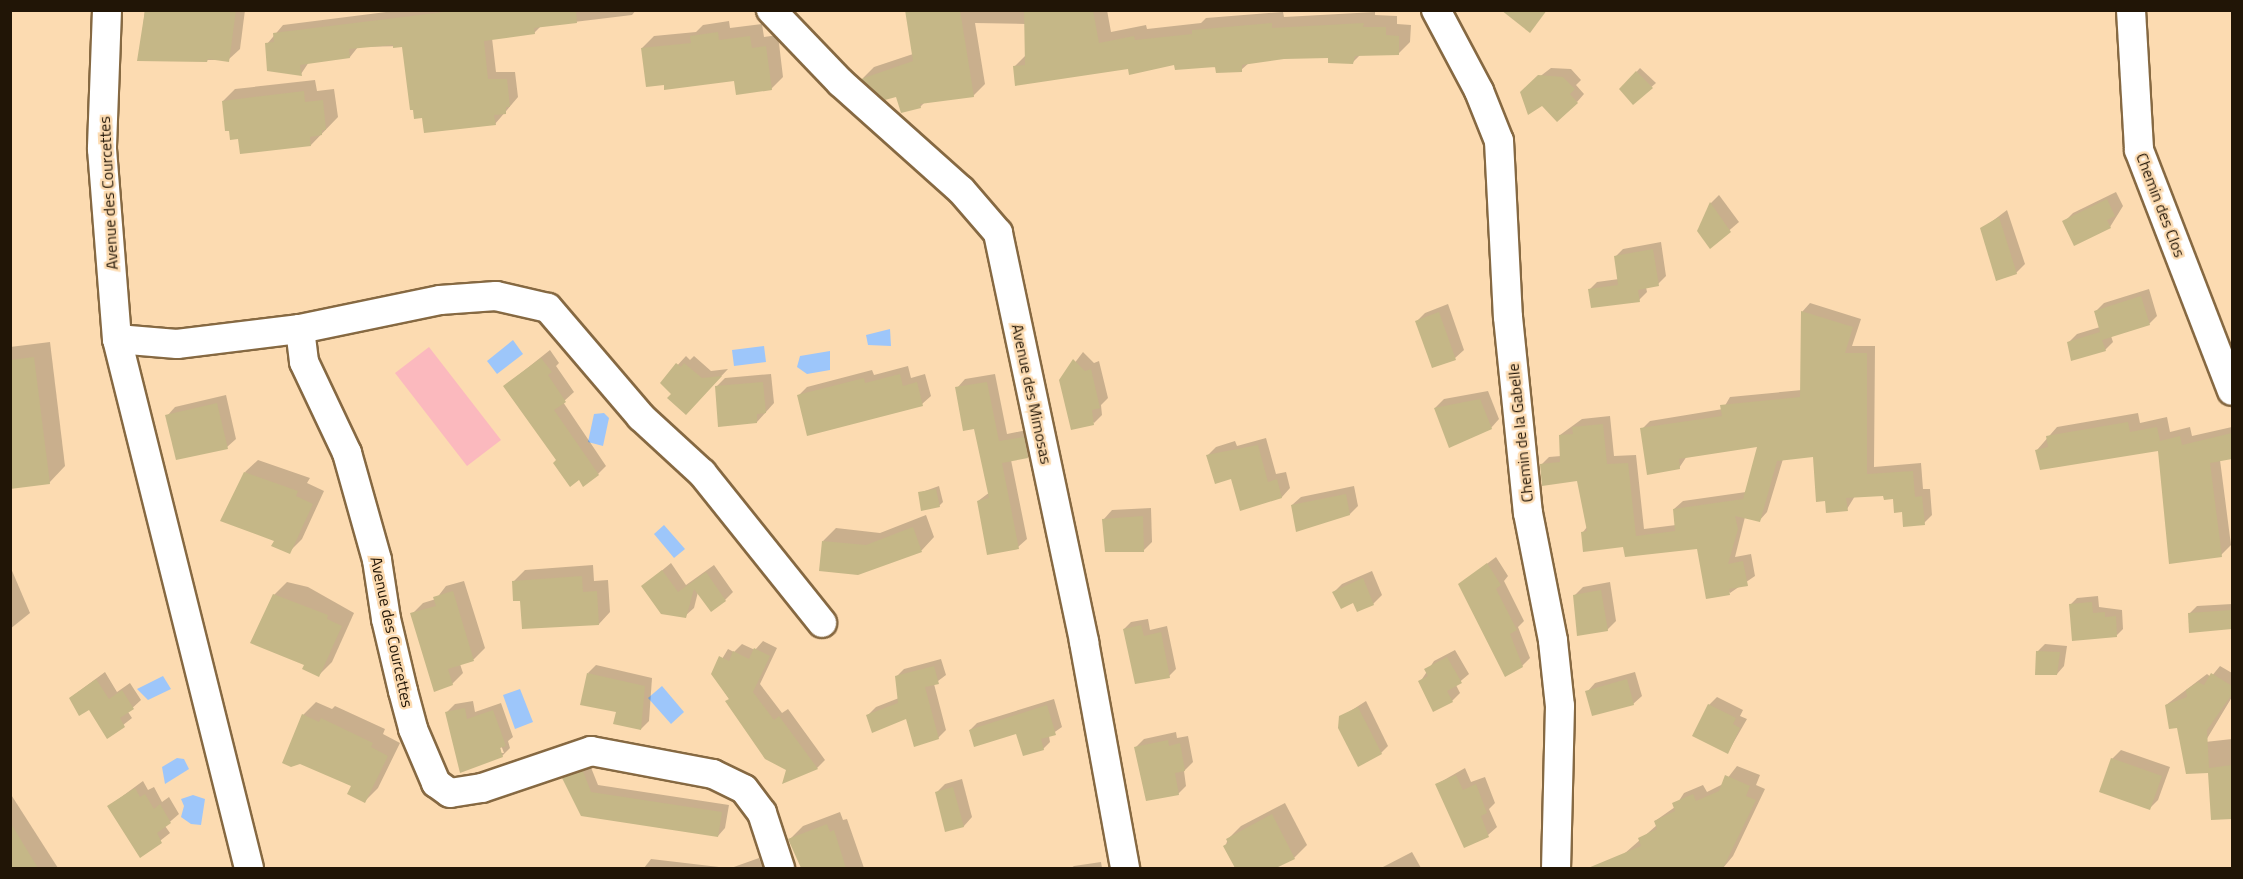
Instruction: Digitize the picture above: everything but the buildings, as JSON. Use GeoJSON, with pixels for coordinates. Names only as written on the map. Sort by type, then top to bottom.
{"type":"FeatureCollection","features":[{"type":"Feature","properties":{"kind":"street","name":"Avenue des Courcettes"},"geometry":{"type":"LineString","coordinates":[[107,10],[102,149],[117,339],[249,868]]}},
{"type":"Feature","properties":{"kind":"street","name":"Avenue des Mimosas"},"geometry":{"type":"LineString","coordinates":[[771,10],[840,82],[961,190],[998,233],[1084,642],[1125,868]]}},
{"type":"Feature","properties":{"kind":"street","name":"Chemin de la Gabelle"},"geometry":{"type":"LineString","coordinates":[[1436,10],[1479,91],[1499,141],[1508,317],[1528,513],[1553,641],[1560,706],[1556,868]]}},
{"type":"Feature","properties":{"kind":"street","name":"Chemin des Clos"},"geometry":{"type":"LineString","coordinates":[[2131,10],[2139,150],[2232,391]]}},
{"type":"Feature","properties":{"kind":"street"},"geometry":{"type":"LineString","coordinates":[[117,339],[177,344],[300,329],[440,300],[496,296],[548,308],[641,417],[702,473],[822,623]]}},
{"type":"Feature","properties":{"kind":"street","name":"Avenue des Courcettes"},"geometry":{"type":"LineString","coordinates":[[300,329],[304,362],[347,453],[377,560],[386,619],[405,700],[436,783],[450,793],[482,788],[591,751],[713,774],[744,789],[762,813],[780,868]]}},
{"type":"Feature","properties":{"kind":"shaded area"},"geometry":{"type":"Polygon","coordinates":[[[429,347],[501,440],[467,466],[395,373],[429,347]]]}},
{"type":"Feature","properties":{"kind":"water"},"geometry":{"type":"Polygon","coordinates":[[[890,329],[891,346],[868,345],[866,335],[890,329]]]}},
{"type":"Feature","properties":{"kind":"water"},"geometry":{"type":"Polygon","coordinates":[[[513,340],[523,354],[497,374],[487,361],[513,340]]]}},
{"type":"Feature","properties":{"kind":"water"},"geometry":{"type":"Polygon","coordinates":[[[764,346],[766,362],[734,366],[732,350],[764,346]]]}},
{"type":"Feature","properties":{"kind":"water"},"geometry":{"type":"Polygon","coordinates":[[[830,351],[830,370],[807,374],[797,367],[800,356],[830,351]]]}},
{"type":"Feature","properties":{"kind":"water"},"geometry":{"type":"Polygon","coordinates":[[[604,413],[609,418],[603,446],[588,442],[594,414],[604,413]]]}},
{"type":"Feature","properties":{"kind":"water"},"geometry":{"type":"Polygon","coordinates":[[[664,525],[685,549],[674,558],[654,534],[664,525]]]}},
{"type":"Feature","properties":{"kind":"water"},"geometry":{"type":"Polygon","coordinates":[[[163,676],[171,689],[148,700],[137,689],[163,676]]]}},
{"type":"Feature","properties":{"kind":"water"},"geometry":{"type":"Polygon","coordinates":[[[662,686],[684,712],[671,724],[648,698],[662,686]]]}},
{"type":"Feature","properties":{"kind":"water"},"geometry":{"type":"Polygon","coordinates":[[[520,689],[533,722],[515,729],[503,695],[520,689]]]}},
{"type":"Feature","properties":{"kind":"water"},"geometry":{"type":"Polygon","coordinates":[[[177,758],[184,759],[189,769],[165,784],[162,767],[177,758]]]}},
{"type":"Feature","properties":{"kind":"water"},"geometry":{"type":"Polygon","coordinates":[[[193,795],[205,799],[201,825],[191,824],[181,817],[184,806],[181,799],[193,795]]]}}]}
